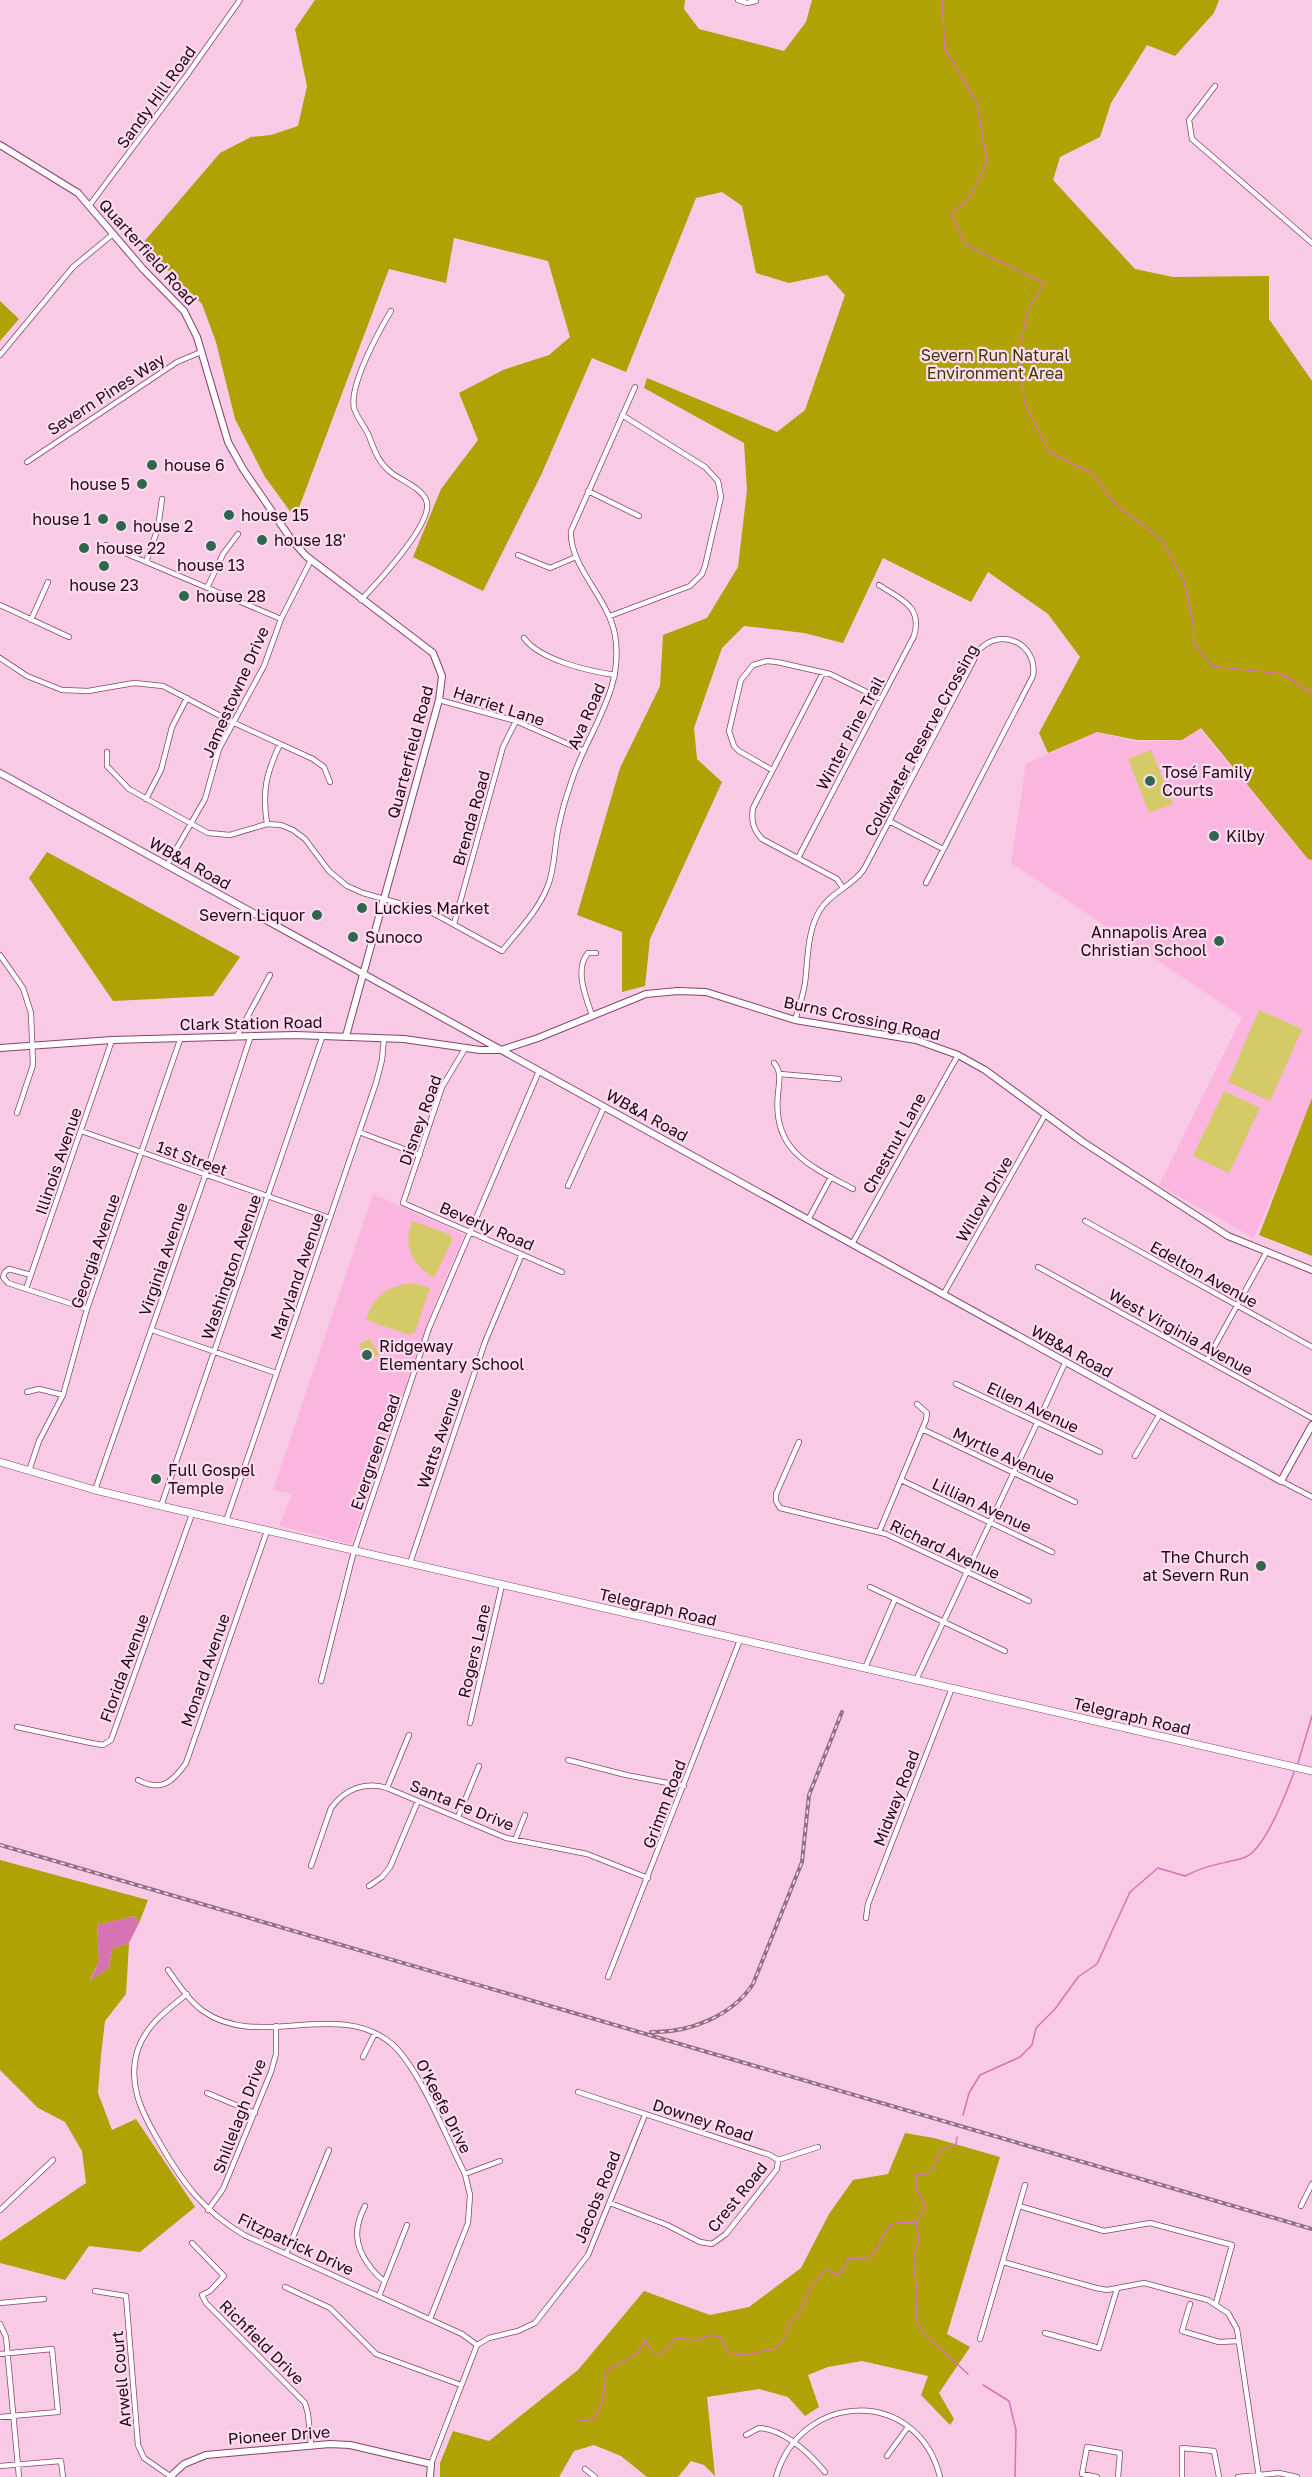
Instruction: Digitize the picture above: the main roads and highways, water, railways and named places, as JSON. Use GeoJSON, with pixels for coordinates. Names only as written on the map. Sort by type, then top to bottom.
{"type":"FeatureCollection","features":[{"type":"Feature","properties":{"kind":"main road","name":"Telegraph Road"},"geometry":{"type":"LineString","coordinates":[[0,1462],[95,1490],[192,1514],[1312,1771]]}},
{"type":"Feature","properties":{"kind":"waterway"},"geometry":{"type":"LineString","coordinates":[[942,0],[945,49],[977,103],[987,162],[970,197],[951,214],[966,245],[1044,283],[1027,313],[1021,344],[1024,402],[1049,452],[1092,473],[1115,504],[1161,539],[1184,580],[1193,622],[1194,644],[1212,666],[1282,674],[1312,693]]}},
{"type":"Feature","properties":{"kind":"waterway"},"geometry":{"type":"LineString","coordinates":[[1298,1763],[1312,1716]]}},
{"type":"Feature","properties":{"kind":"waterway"},"geometry":{"type":"LineString","coordinates":[[963,2115],[969,2093],[980,2075],[1020,2057],[1032,2045],[1036,2028],[1055,2009],[1078,1977],[1097,1964],[1130,1892],[1158,1868],[1185,1876],[1251,1854],[1267,1834],[1294,1772]]}},
{"type":"Feature","properties":{"kind":"waterway"},"geometry":{"type":"LineString","coordinates":[[957,2137],[956,2144],[938,2152],[935,2167],[926,2174],[916,2175],[917,2190],[926,2207],[916,2223],[919,2241],[914,2253],[916,2318],[924,2334],[968,2374]]}},
{"type":"Feature","properties":{"kind":"waterway"},"geometry":{"type":"LineString","coordinates":[[579,2421],[593,2419],[603,2398],[605,2374],[617,2364],[633,2357],[645,2339],[653,2353],[662,2354],[676,2338],[697,2340],[710,2335],[720,2337],[729,2353],[743,2355],[775,2349],[785,2337],[788,2326],[802,2309],[810,2287],[826,2270],[839,2275],[849,2258],[867,2259],[875,2252],[888,2227],[903,2222],[916,2223]]}},
{"type":"Feature","properties":{"kind":"waterway"},"geometry":{"type":"LineString","coordinates":[[983,2385],[1009,2401],[1016,2430],[1015,2477]]}},
{"type":"Feature","properties":{"kind":"railway"},"geometry":{"type":"LineString","coordinates":[[651,2032],[665,2032],[694,2026],[722,2014],[734,2005],[753,1984],[802,1862],[809,1795],[842,1712]]}},
{"type":"Feature","properties":{"kind":"railway"},"geometry":{"type":"LineString","coordinates":[[0,1845],[1312,2229]]}},
{"type":"Feature","properties":{"kind":"place","name":"house 6"},"geometry":{"type":"Point","coordinates":[152,465]}},
{"type":"Feature","properties":{"kind":"place","name":"house 5"},"geometry":{"type":"Point","coordinates":[142,484]}},
{"type":"Feature","properties":{"kind":"place","name":"house 15"},"geometry":{"type":"Point","coordinates":[229,515]}},
{"type":"Feature","properties":{"kind":"place","name":"house 1"},"geometry":{"type":"Point","coordinates":[103,519]}},
{"type":"Feature","properties":{"kind":"place","name":"house 2"},"geometry":{"type":"Point","coordinates":[121,526]}},
{"type":"Feature","properties":{"kind":"place","name":"house 18'"},"geometry":{"type":"Point","coordinates":[262,540]}},
{"type":"Feature","properties":{"kind":"place","name":"house 13"},"geometry":{"type":"Point","coordinates":[211,546]}},
{"type":"Feature","properties":{"kind":"place","name":"house 22"},"geometry":{"type":"Point","coordinates":[84,548]}},
{"type":"Feature","properties":{"kind":"place","name":"house 23"},"geometry":{"type":"Point","coordinates":[104,566]}},
{"type":"Feature","properties":{"kind":"place","name":"house 28"},"geometry":{"type":"Point","coordinates":[184,596]}},
{"type":"Feature","properties":{"kind":"place","name":"Tosé Family Courts"},"geometry":{"type":"Point","coordinates":[1150,781]}},
{"type":"Feature","properties":{"kind":"place","name":"Kilby"},"geometry":{"type":"Point","coordinates":[1214,836]}},
{"type":"Feature","properties":{"kind":"place","name":"Luckies Market"},"geometry":{"type":"Point","coordinates":[362,908]}},
{"type":"Feature","properties":{"kind":"place","name":"Severn Liquor"},"geometry":{"type":"Point","coordinates":[317,915]}},
{"type":"Feature","properties":{"kind":"place","name":"Sunoco"},"geometry":{"type":"Point","coordinates":[353,937]}},
{"type":"Feature","properties":{"kind":"place","name":"Annapolis Area Christian School"},"geometry":{"type":"Point","coordinates":[1219,941]}},
{"type":"Feature","properties":{"kind":"place","name":"Ridgeway Elementary School"},"geometry":{"type":"Point","coordinates":[367,1355]}},
{"type":"Feature","properties":{"kind":"place","name":"Full Gospel Temple"},"geometry":{"type":"Point","coordinates":[156,1479]}},
{"type":"Feature","properties":{"kind":"place","name":"The Church at Severn Run"},"geometry":{"type":"Point","coordinates":[1261,1566]}},
{"type":"Feature","properties":{"kind":"park label","name":"Severn Run Natural Environment Area"},"geometry":{"type":"Point","coordinates":[995,364]}}]}
